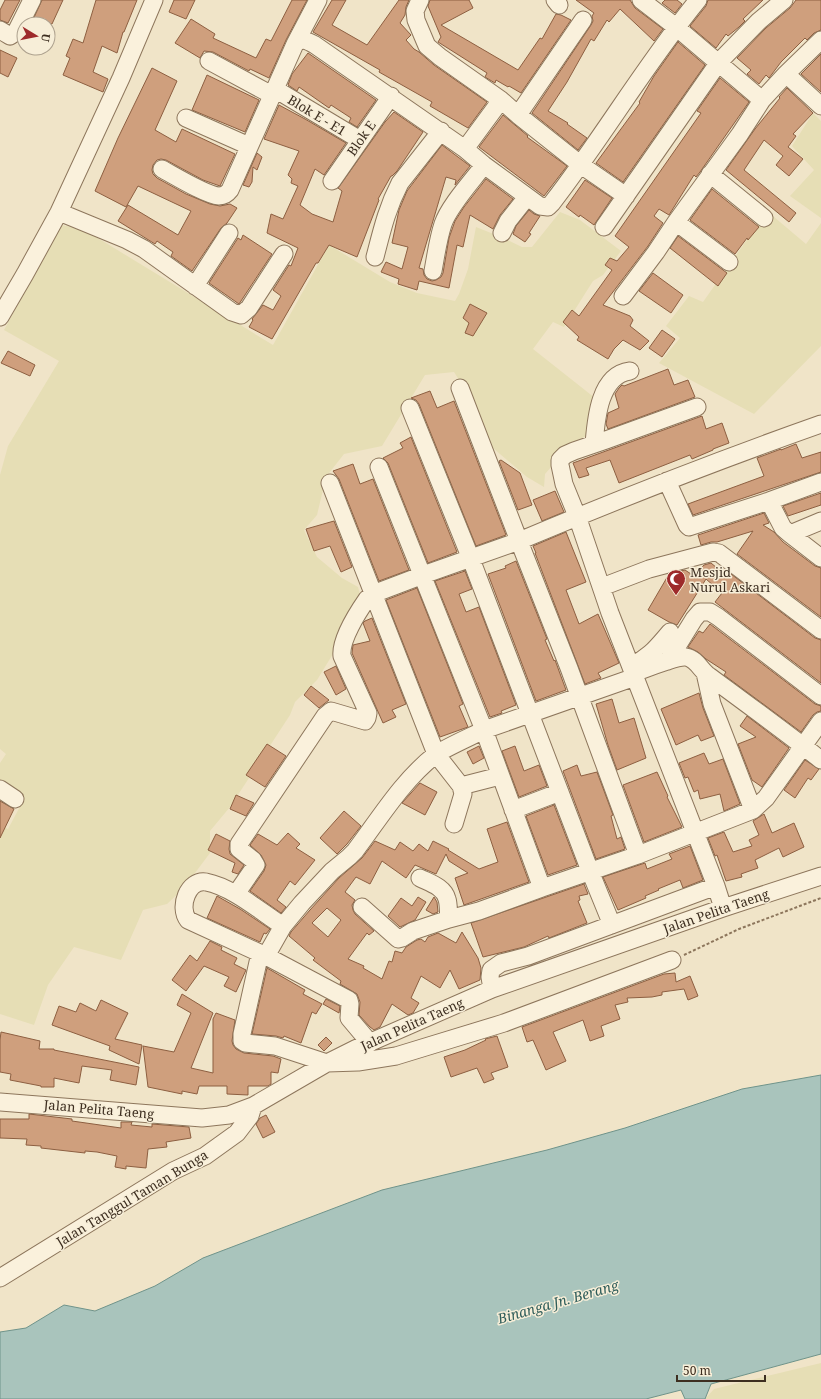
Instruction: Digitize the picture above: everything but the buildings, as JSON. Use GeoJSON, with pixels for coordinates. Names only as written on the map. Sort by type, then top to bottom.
{"type":"FeatureCollection","features":[{"type":"Feature","properties":{"kind":"street"},"geometry":{"type":"LineString","coordinates":[[0,30],[10,36],[13,35],[16,32],[32,0]]}},
{"type":"Feature","properties":{"kind":"street"},"geometry":{"type":"LineString","coordinates":[[0,317],[26,274],[59,212],[121,78],[154,0]]}},
{"type":"Feature","properties":{"kind":"street"},"geometry":{"type":"LineString","coordinates":[[162,169],[209,193],[220,196],[224,195],[230,190],[295,44],[318,0]]}},
{"type":"Feature","properties":{"kind":"street"},"geometry":{"type":"LineString","coordinates":[[420,0],[415,10],[416,20],[427,46],[440,58],[501,100],[581,165],[626,196]]}},
{"type":"Feature","properties":{"kind":"street"},"geometry":{"type":"LineString","coordinates":[[641,0],[719,62],[762,100]]}},
{"type":"Feature","properties":{"kind":"street"},"geometry":{"type":"LineString","coordinates":[[295,44],[298,41],[304,40],[315,44],[441,131],[484,166],[527,197],[540,206],[548,207],[581,165],[646,69],[676,27],[698,0]]}},
{"type":"Feature","properties":{"kind":"street"},"geometry":{"type":"LineString","coordinates":[[604,227],[719,62],[759,21],[784,0]]}},
{"type":"Feature","properties":{"kind":"street"},"geometry":{"type":"LineString","coordinates":[[518,115],[583,20]]}},
{"type":"Feature","properties":{"kind":"street"},"geometry":{"type":"LineString","coordinates":[[623,296],[656,252],[762,100],[821,40]]}},
{"type":"Feature","properties":{"kind":"street","name":"Blok E - E1"},"geometry":{"type":"LineString","coordinates":[[209,62],[274,92],[360,140]]}},
{"type":"Feature","properties":{"kind":"street"},"geometry":{"type":"LineString","coordinates":[[786,74],[821,106]]}},
{"type":"Feature","properties":{"kind":"street","name":"Blok E"},"geometry":{"type":"LineString","coordinates":[[332,181],[391,96]]}},
{"type":"Feature","properties":{"kind":"street"},"geometry":{"type":"LineString","coordinates":[[465,149],[501,100]]}},
{"type":"Feature","properties":{"kind":"street"},"geometry":{"type":"LineString","coordinates":[[186,118],[250,146]]}},
{"type":"Feature","properties":{"kind":"street"},"geometry":{"type":"LineString","coordinates":[[375,257],[385,216],[395,192],[400,183],[441,131]]}},
{"type":"Feature","properties":{"kind":"street"},"geometry":{"type":"LineString","coordinates":[[433,271],[443,224],[456,202],[484,166]]}},
{"type":"Feature","properties":{"kind":"street"},"geometry":{"type":"LineString","coordinates":[[710,174],[764,218]]}},
{"type":"Feature","properties":{"kind":"street"},"geometry":{"type":"LineString","coordinates":[[502,233],[508,221],[527,197]]}},
{"type":"Feature","properties":{"kind":"street"},"geometry":{"type":"LineString","coordinates":[[59,212],[127,240],[144,250],[232,312],[241,315],[249,308],[284,254]]}},
{"type":"Feature","properties":{"kind":"street"},"geometry":{"type":"LineString","coordinates":[[676,222],[729,262]]}},
{"type":"Feature","properties":{"kind":"street"},"geometry":{"type":"LineString","coordinates":[[195,286],[229,233]]}},
{"type":"Feature","properties":{"kind":"street"},"geometry":{"type":"LineString","coordinates":[[594,444],[599,410],[606,389],[617,376],[623,372],[630,371]]}},
{"type":"Feature","properties":{"kind":"street"},"geometry":{"type":"LineString","coordinates":[[460,388],[580,696],[638,855]]}},
{"type":"Feature","properties":{"kind":"street"},"geometry":{"type":"LineString","coordinates":[[697,407],[574,451],[565,455],[560,460],[560,465],[564,484],[578,516],[610,613],[696,833],[723,908]]}},
{"type":"Feature","properties":{"kind":"street"},"geometry":{"type":"LineString","coordinates":[[410,408],[471,559],[529,714],[612,925]]}},
{"type":"Feature","properties":{"kind":"street"},"geometry":{"type":"LineString","coordinates":[[236,894],[256,865],[253,860],[239,849],[239,844],[325,716],[331,711],[360,720],[365,720],[367,718],[368,713],[342,656],[342,652],[344,640],[352,625],[364,604],[373,594],[519,541],[667,481],[821,424]]}},
{"type":"Feature","properties":{"kind":"street"},"geometry":{"type":"LineString","coordinates":[[379,467],[484,730],[542,888]]}},
{"type":"Feature","properties":{"kind":"street"},"geometry":{"type":"LineString","coordinates":[[667,481],[688,526],[692,527],[821,482]]}},
{"type":"Feature","properties":{"kind":"street"},"geometry":{"type":"LineString","coordinates":[[330,483],[436,754],[461,786],[463,794],[454,824]]}},
{"type":"Feature","properties":{"kind":"street"},"geometry":{"type":"LineString","coordinates":[[769,501],[783,528],[821,558]]}},
{"type":"Feature","properties":{"kind":"street"},"geometry":{"type":"LineString","coordinates":[[790,534],[821,521]]}},
{"type":"Feature","properties":{"kind":"street"},"geometry":{"type":"LineString","coordinates":[[602,587],[650,569],[713,552],[719,554],[821,630]]}},
{"type":"Feature","properties":{"kind":"street"},"geometry":{"type":"LineString","coordinates":[[668,661],[694,619],[700,612],[710,612],[718,616],[821,696]]}},
{"type":"Feature","properties":{"kind":"street"},"geometry":{"type":"LineString","coordinates":[[633,672],[670,632]]}},
{"type":"Feature","properties":{"kind":"street"},"geometry":{"type":"LineString","coordinates":[[672,960],[504,1023],[396,1056],[358,1062],[327,1063],[275,1046],[245,1043],[242,1041],[242,1034],[263,954],[283,926],[332,871],[355,851],[395,796],[420,769],[436,754],[484,730],[580,696],[633,672],[679,657],[688,658],[694,661],[704,673],[768,718],[821,760]]}},
{"type":"Feature","properties":{"kind":"street"},"geometry":{"type":"LineString","coordinates":[[704,673],[712,704],[753,810]]}},
{"type":"Feature","properties":{"kind":"street"},"geometry":{"type":"LineString","coordinates":[[362,907],[398,938],[402,938],[413,931],[479,911],[638,855],[753,810],[766,798],[821,721]]}},
{"type":"Feature","properties":{"kind":"street"},"geometry":{"type":"LineString","coordinates":[[461,786],[500,776]]}},
{"type":"Feature","properties":{"kind":"street"},"geometry":{"type":"LineString","coordinates":[[0,789],[15,799]]}},
{"type":"Feature","properties":{"kind":"street"},"geometry":{"type":"LineString","coordinates":[[513,810],[560,792]]}},
{"type":"Feature","properties":{"kind":"street","name":"Jalan Pelita Taeng"},"geometry":{"type":"LineString","coordinates":[[0,1102],[202,1118],[229,1116],[253,1106],[327,1063],[370,1042],[492,989],[723,908],[821,876]]}},
{"type":"Feature","properties":{"kind":"street"},"geometry":{"type":"LineString","coordinates":[[420,878],[439,888],[444,893],[448,899],[449,919]]}},
{"type":"Feature","properties":{"kind":"street"},"geometry":{"type":"LineString","coordinates":[[283,926],[236,894],[218,885],[200,882],[194,884],[185,899],[184,912],[188,920],[263,954],[349,1000],[349,1018],[370,1042]]}},
{"type":"Feature","properties":{"kind":"street"},"geometry":{"type":"LineString","coordinates":[[492,989],[490,978],[491,970],[496,966],[528,956],[716,886]]}},
{"type":"Feature","properties":{"kind":"street","name":"Jalan Tanggul Taman Bunga"},"geometry":{"type":"LineString","coordinates":[[0,1278],[173,1172],[204,1156],[237,1133],[250,1116],[253,1106]]}},
{"type":"Feature","properties":{"kind":"path"},"geometry":{"type":"LineString","coordinates":[[672,960],[738,929],[821,898]]}},
{"type":"Feature","properties":{"kind":"shaded area"},"geometry":{"type":"Polygon","coordinates":[[[813,113],[821,121],[821,218],[790,196],[814,170],[792,146],[813,113]]]}},
{"type":"Feature","properties":{"kind":"shaded area"},"geometry":{"type":"Polygon","coordinates":[[[767,211],[806,244],[821,223],[821,346],[754,414],[659,363],[680,338],[666,326],[689,296],[703,302],[767,211]]]}},
{"type":"Feature","properties":{"kind":"shaded area"},"geometry":{"type":"Polygon","coordinates":[[[560,212],[580,220],[621,251],[603,275],[593,281],[564,327],[553,322],[533,349],[595,398],[589,435],[573,442],[545,474],[544,487],[527,477],[487,443],[473,402],[454,372],[425,375],[382,446],[344,454],[326,477],[317,515],[304,530],[317,557],[342,578],[358,587],[362,602],[317,680],[295,702],[290,715],[230,807],[210,831],[210,853],[183,889],[167,904],[143,910],[121,960],[74,947],[48,985],[34,1025],[0,1014],[0,825],[8,829],[23,801],[0,782],[0,763],[6,754],[0,749],[0,475],[8,446],[59,361],[4,330],[61,225],[83,229],[273,345],[329,245],[390,282],[417,293],[455,301],[468,269],[476,227],[522,247],[532,247],[560,212]]]}},
{"type":"Feature","properties":{"kind":"shaded area"},"geometry":{"type":"Polygon","coordinates":[[[821,1363],[821,1399],[705,1399],[714,1389],[821,1363]]]}},
{"type":"Feature","properties":{"kind":"water","name":"Binanga Jn. Berang"},"geometry":{"type":"Polygon","coordinates":[[[821,1075],[821,1354],[711,1384],[705,1399],[685,1399],[681,1390],[646,1399],[0,1399],[0,1332],[26,1328],[64,1305],[95,1311],[155,1286],[203,1258],[382,1190],[547,1150],[625,1128],[742,1089],[821,1075]]]}},
{"type":"Feature","properties":{"kind":"place","name":"Mesjid Nurul Askari"},"geometry":{"type":"Point","coordinates":[676,596]}}]}
